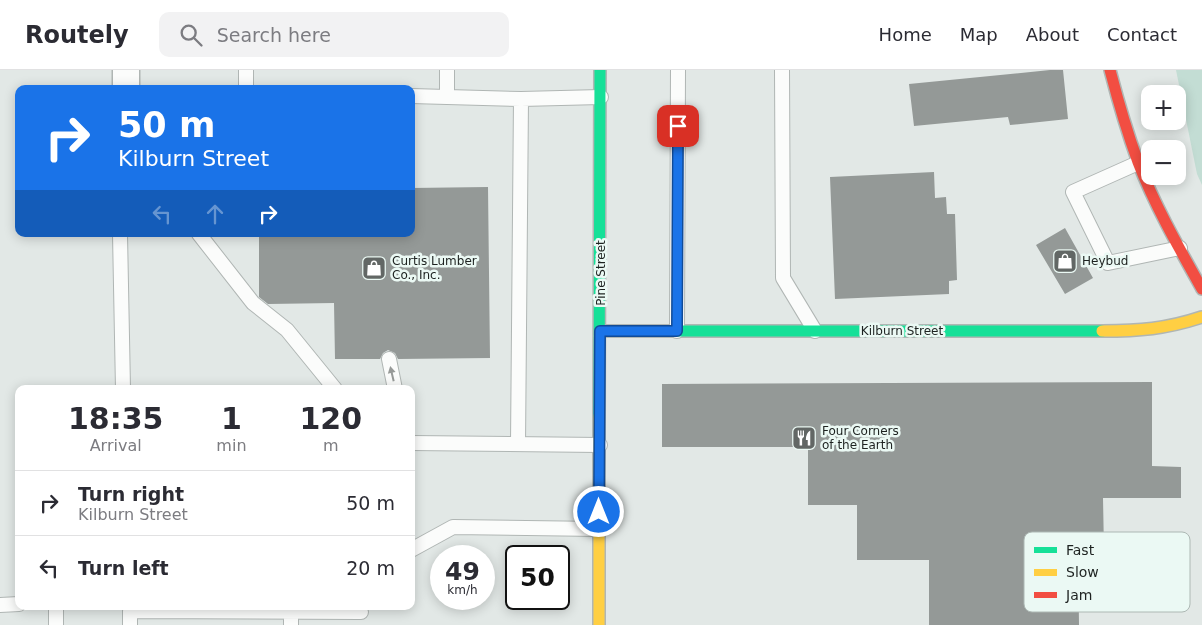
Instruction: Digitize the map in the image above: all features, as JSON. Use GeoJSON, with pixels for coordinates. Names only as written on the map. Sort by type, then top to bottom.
{"type":"FeatureCollection","features":[{"type":"Feature","properties":{"kind":"street"},"geometry":{"type":"LineString","coordinates":[[126,70],[126,85]]}},
{"type":"Feature","properties":{"kind":"street","name":"Pine Street"},"geometry":{"type":"LineString","coordinates":[[599,625],[600,70]]}},
{"type":"Feature","properties":{"kind":"street"},"geometry":{"type":"LineString","coordinates":[[1110,70],[1122,116],[1138,163],[1160,211],[1202,289]]}},
{"type":"Feature","properties":{"kind":"street","name":"Kilburn Street"},"geometry":{"type":"LineString","coordinates":[[600,331],[1142,331],[1179,325],[1202,317]]}},
{"type":"Feature","properties":{"kind":"lane"},"geometry":{"type":"LineString","coordinates":[[246,70],[246,85]]}},
{"type":"Feature","properties":{"kind":"lane"},"geometry":{"type":"LineString","coordinates":[[447,70],[447,96]]}},
{"type":"Feature","properties":{"kind":"lane"},"geometry":{"type":"LineString","coordinates":[[677,331],[678,70]]}},
{"type":"Feature","properties":{"kind":"lane"},"geometry":{"type":"LineString","coordinates":[[782,70],[783,278],[815,331]]}},
{"type":"Feature","properties":{"kind":"lane"},"geometry":{"type":"LineString","coordinates":[[415,96],[521,99],[601,97]]}},
{"type":"Feature","properties":{"kind":"lane"},"geometry":{"type":"LineString","coordinates":[[518,444],[521,99]]}},
{"type":"Feature","properties":{"kind":"lane"},"geometry":{"type":"LineString","coordinates":[[1138,163],[1073,192],[1108,263],[1180,248]]}},
{"type":"Feature","properties":{"kind":"lane"},"geometry":{"type":"LineString","coordinates":[[120,237],[123,385]]}},
{"type":"Feature","properties":{"kind":"lane"},"geometry":{"type":"LineString","coordinates":[[202,237],[253,303],[287,330],[332,385]]}},
{"type":"Feature","properties":{"kind":"lane"},"geometry":{"type":"LineString","coordinates":[[388,359],[394,385]]}},
{"type":"Feature","properties":{"kind":"lane"},"geometry":{"type":"LineString","coordinates":[[415,439],[518,444],[600,445]]}},
{"type":"Feature","properties":{"kind":"lane"},"geometry":{"type":"LineString","coordinates":[[415,548],[453,527],[599,529]]}},
{"type":"Feature","properties":{"kind":"lane"},"geometry":{"type":"LineString","coordinates":[[0,605],[15,604]]}},
{"type":"Feature","properties":{"kind":"lane"},"geometry":{"type":"LineString","coordinates":[[56,610],[56,625]]}},
{"type":"Feature","properties":{"kind":"lane"},"geometry":{"type":"LineString","coordinates":[[128,614],[291,619],[362,614]]}},
{"type":"Feature","properties":{"kind":"green space"},"geometry":{"type":"Polygon","coordinates":[[[1176,70],[1202,70],[1202,185],[1197,174],[1186,120],[1186,85],[1179,85],[1176,70]]]}},
{"type":"Feature","properties":{"kind":"building"},"geometry":{"type":"Polygon","coordinates":[[[1063,70],[1068,119],[1010,125],[1008,117],[914,126],[909,84],[1063,70]]]}},
{"type":"Feature","properties":{"kind":"building"},"geometry":{"type":"Polygon","coordinates":[[[934,172],[935,198],[946,197],[947,214],[955,214],[957,280],[949,281],[949,294],[835,299],[830,177],[934,172]]]}},
{"type":"Feature","properties":{"kind":"building","name":"Curtis Lumber Co., Inc."},"geometry":{"type":"Polygon","coordinates":[[[488,187],[490,358],[398,359],[395,353],[388,350],[383,353],[380,359],[335,359],[334,303],[268,304],[259,297],[259,237],[415,237],[415,188],[488,187]]]}},
{"type":"Feature","properties":{"kind":"building","name":"Heybud"},"geometry":{"type":"Polygon","coordinates":[[[1065,228],[1093,278],[1065,294],[1036,245],[1065,228]]]}},
{"type":"Feature","properties":{"kind":"building"},"geometry":{"type":"Polygon","coordinates":[[[1152,382],[1152,466],[1181,467],[1181,498],[1103,498],[1104,532],[1024,532],[1024,612],[1079,612],[1079,625],[929,625],[929,560],[857,560],[857,505],[808,505],[808,447],[662,447],[662,384],[1152,382]]]}},
{"type":"Feature","properties":{"kind":"traffic: fast"},"geometry":{"type":"LineString","coordinates":[[599,416],[600,70]]}},
{"type":"Feature","properties":{"kind":"traffic: fast"},"geometry":{"type":"LineString","coordinates":[[601,331],[1102,331]]}},
{"type":"Feature","properties":{"kind":"traffic: slow"},"geometry":{"type":"LineString","coordinates":[[1102,331],[1152,328],[1202,317]]}},
{"type":"Feature","properties":{"kind":"traffic: slow"},"geometry":{"type":"LineString","coordinates":[[599,416],[599,625]]}},
{"type":"Feature","properties":{"kind":"traffic: jam"},"geometry":{"type":"LineString","coordinates":[[1110,70],[1119,105],[1138,162],[1168,227],[1202,289]]}},
{"type":"Feature","properties":{"kind":"place","name":"Heybud"},"geometry":{"type":"Point","coordinates":[1065,261]}},
{"type":"Feature","properties":{"kind":"place","name":"Curtis Lumber Co., Inc."},"geometry":{"type":"Point","coordinates":[374,268]}},
{"type":"Feature","properties":{"kind":"place","name":"Four Corners of the Earth"},"geometry":{"type":"Point","coordinates":[804,438]}},
{"type":"Feature","properties":{"kind":"route"},"geometry":{"type":"LineString","coordinates":[[599,512],[600,331],[677,331],[678,126]]}}]}
